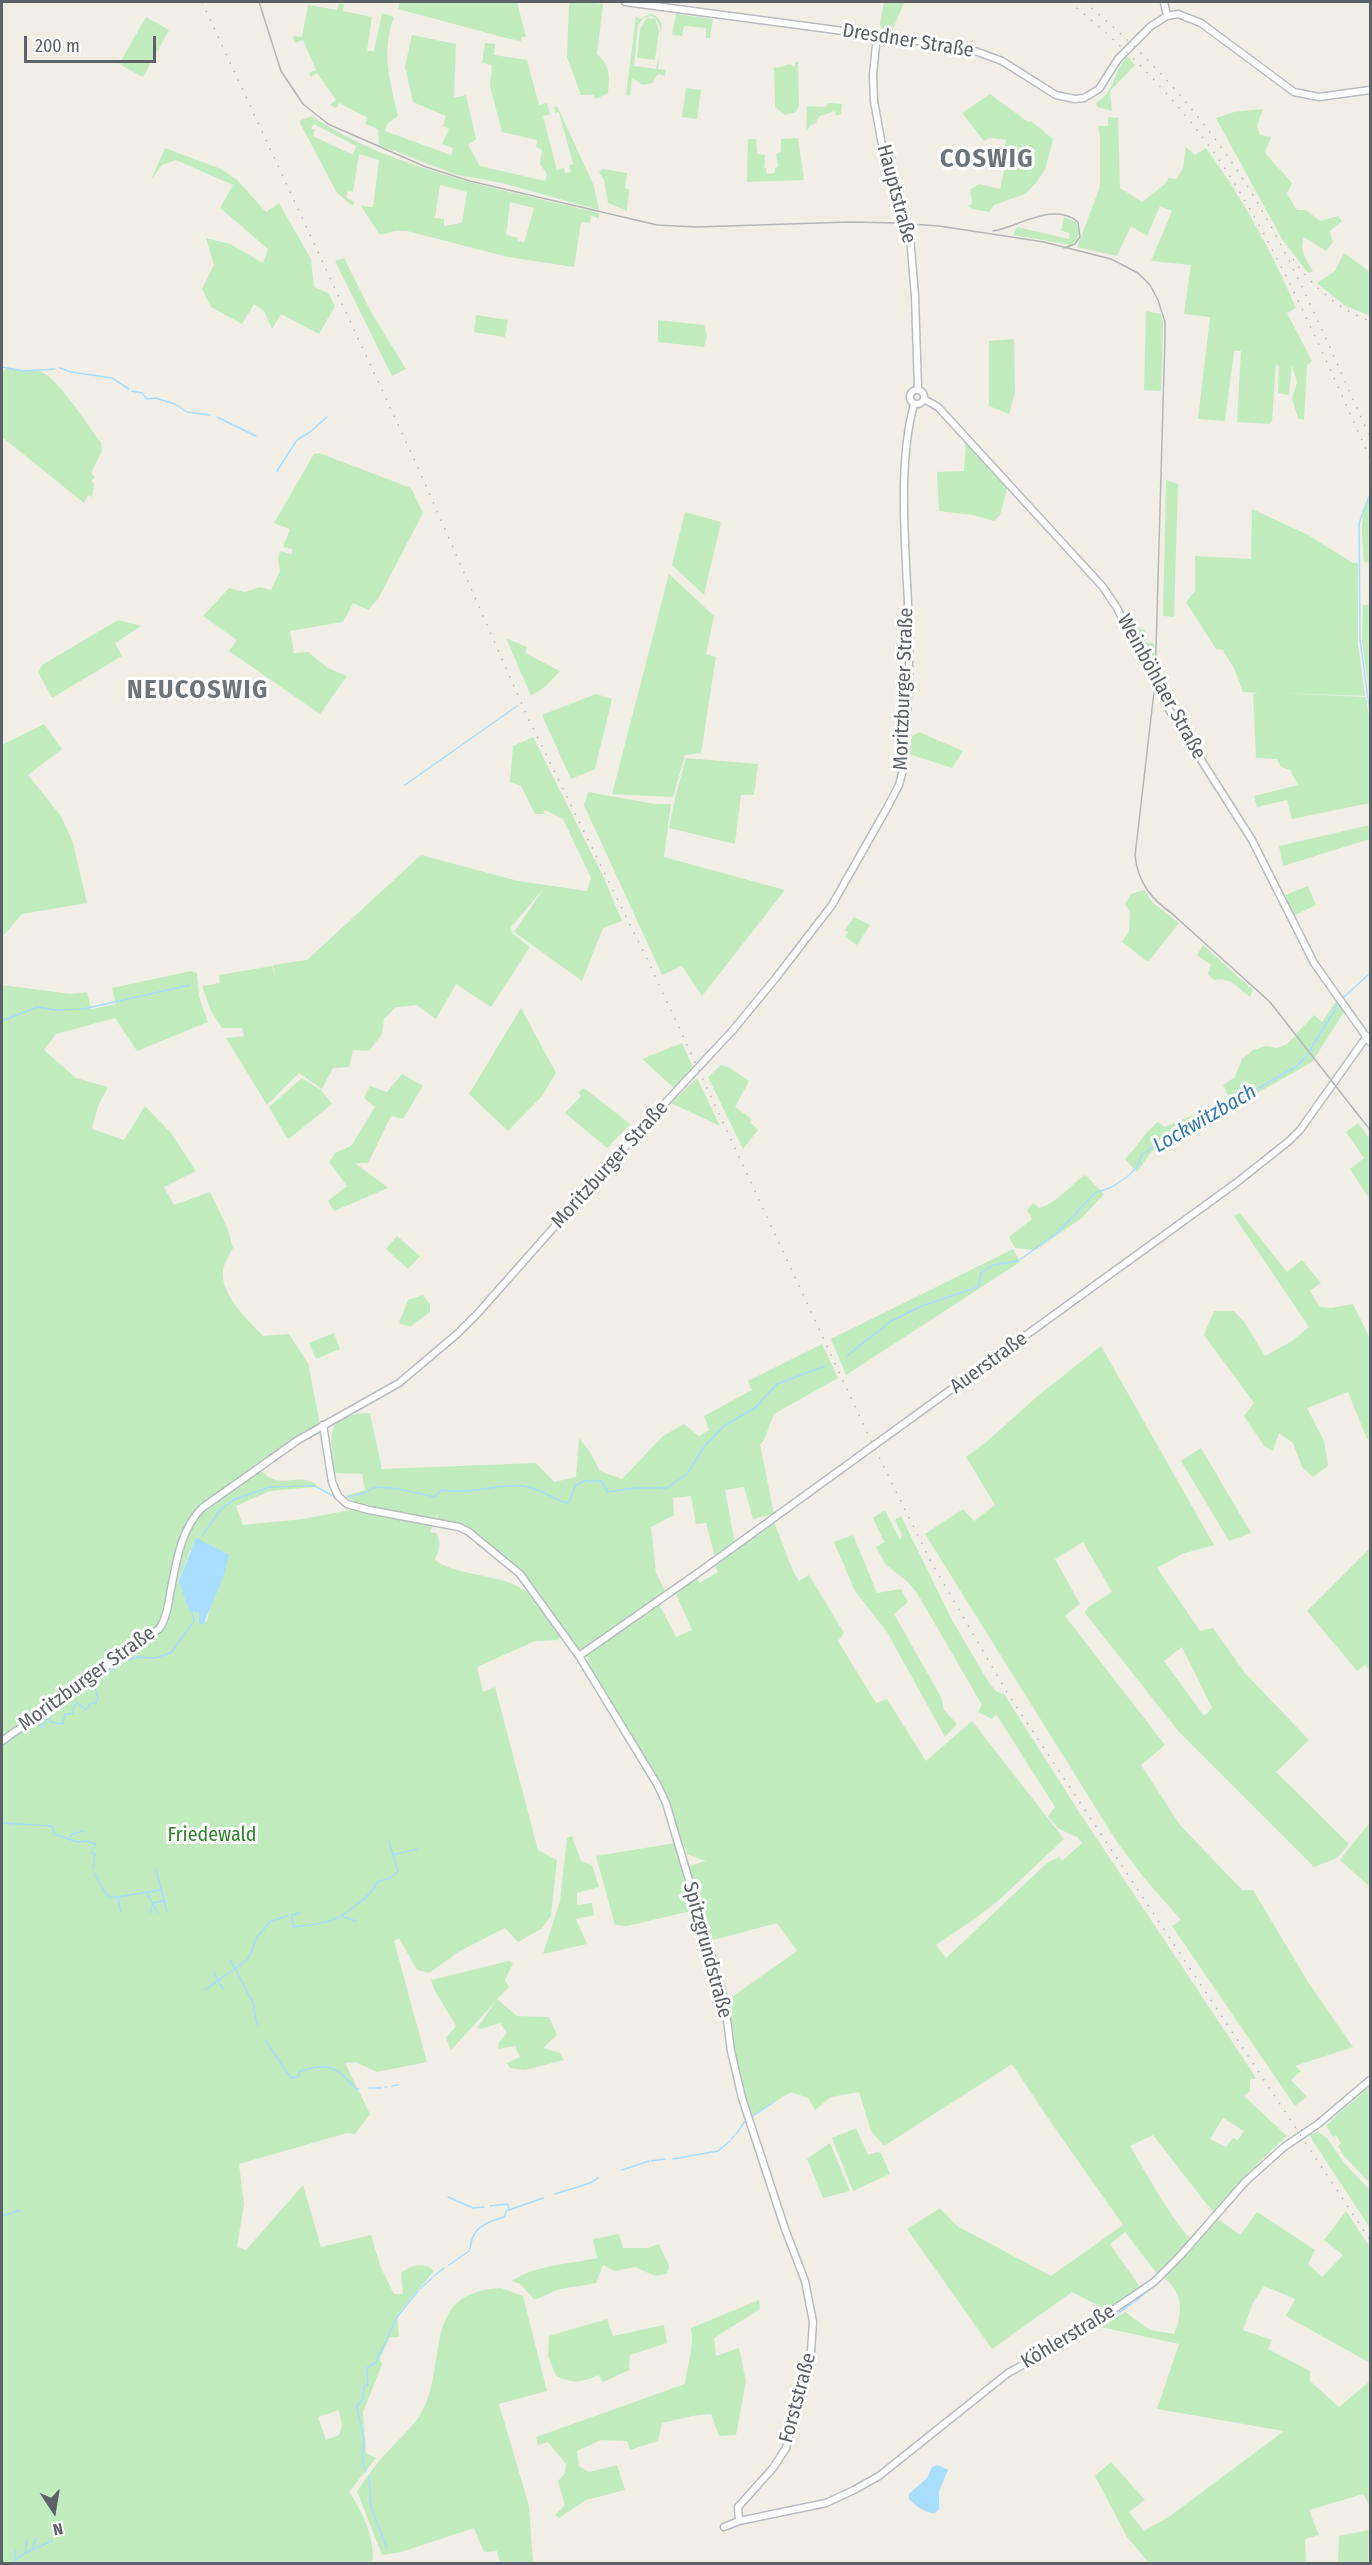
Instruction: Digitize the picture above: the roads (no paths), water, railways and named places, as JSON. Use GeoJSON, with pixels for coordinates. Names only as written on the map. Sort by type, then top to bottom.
{"type":"FeatureCollection","features":[{"type":"Feature","properties":{"kind":"street","name":"Dresdner Straße"},"geometry":{"type":"LineString","coordinates":[[626,2],[940,42],[980,51],[1002,61],[1056,95],[1075,99],[1089,96],[1099,89],[1118,59],[1151,26],[1170,15]]}},
{"type":"Feature","properties":{"kind":"street"},"geometry":{"type":"LineString","coordinates":[[1166,2],[1170,15],[1188,16],[1201,23],[1294,92],[1319,97],[1371,90]]}},
{"type":"Feature","properties":{"kind":"street","name":"Hauptstraße"},"geometry":{"type":"LineString","coordinates":[[877,35],[874,101],[888,177],[910,237],[915,294],[918,389]]}},
{"type":"Feature","properties":{"kind":"street"},"geometry":{"type":"LineString","coordinates":[[918,389],[923,393],[924,399],[919,404],[914,404],[909,395],[911,391],[918,389]]}},
{"type":"Feature","properties":{"kind":"street","name":"Weinböhlaer Straße"},"geometry":{"type":"LineString","coordinates":[[924,399],[938,407],[1103,587],[1117,608],[1170,711],[1252,840],[1314,963],[1369,1039]]}},
{"type":"Feature","properties":{"kind":"street","name":"Moritzburger Straße"},"geometry":{"type":"LineString","coordinates":[[2,1741],[157,1632],[166,1615],[182,1539],[193,1517],[202,1508],[281,1451],[399,1383],[457,1334],[484,1307],[565,1213],[734,1030],[832,905],[887,808],[899,785],[903,770],[909,643],[905,493],[910,423],[914,404]]}},
{"type":"Feature","properties":{"kind":"street","name":"Auerstraße"},"geometry":{"type":"LineString","coordinates":[[579,1656],[733,1549],[1161,1240],[1244,1176],[1300,1130],[1369,1039]]}},
{"type":"Feature","properties":{"kind":"street","name":"Spitzgrundstraße"},"geometry":{"type":"LineString","coordinates":[[323,1425],[334,1489],[342,1500],[357,1508],[459,1527],[469,1532],[520,1574],[579,1656],[657,1784],[666,1803],[722,1989],[730,2051],[742,2098],[784,2229],[808,2294]]}},
{"type":"Feature","properties":{"kind":"street","name":"Köhlerstraße"},"geometry":{"type":"LineString","coordinates":[[724,2528],[739,2521],[826,2503],[879,2475],[1008,2373],[1076,2335],[1154,2282],[1245,2182],[1284,2147],[1318,2124],[1371,2080]]}},
{"type":"Feature","properties":{"kind":"street","name":"Forststraße"},"geometry":{"type":"LineString","coordinates":[[739,2521],[738,2507],[774,2468],[788,2442],[813,2337],[808,2294]]}},
{"type":"Feature","properties":{"kind":"water"},"geometry":{"type":"Polygon","coordinates":[[[196,1538],[229,1555],[222,1581],[203,1625],[199,1623],[199,1613],[189,1611],[179,1581],[196,1538]]]}},
{"type":"Feature","properties":{"kind":"water"},"geometry":{"type":"Polygon","coordinates":[[[938,2465],[948,2470],[939,2491],[939,2509],[932,2513],[915,2504],[909,2499],[909,2494],[927,2478],[932,2467],[938,2465]]]}},
{"type":"Feature","properties":{"kind":"waterway"},"geometry":{"type":"LineString","coordinates":[[2,367],[24,371],[55,369]]}},
{"type":"Feature","properties":{"kind":"waterway"},"geometry":{"type":"LineString","coordinates":[[60,368],[71,372],[112,378],[129,389]]}},
{"type":"Feature","properties":{"kind":"waterway"},"geometry":{"type":"LineString","coordinates":[[132,391],[142,393],[147,399],[155,398],[175,404],[187,412],[210,415]]}},
{"type":"Feature","properties":{"kind":"waterway"},"geometry":{"type":"LineString","coordinates":[[217,417],[256,436]]}},
{"type":"Feature","properties":{"kind":"waterway"},"geometry":{"type":"LineString","coordinates":[[277,471],[297,440],[327,417]]}},
{"type":"Feature","properties":{"kind":"waterway","name":"Lockwitzbach"},"geometry":{"type":"LineString","coordinates":[[1370,494],[1359,523],[1360,639],[1370,713]]}},
{"type":"Feature","properties":{"kind":"waterway"},"geometry":{"type":"LineString","coordinates":[[405,785],[517,706]]}},
{"type":"Feature","properties":{"kind":"waterway","name":"Lockwitzbach"},"geometry":{"type":"LineString","coordinates":[[1342,999],[1370,973]]}},
{"type":"Feature","properties":{"kind":"waterway"},"geometry":{"type":"LineString","coordinates":[[2,1021],[37,1007],[56,1010],[83,1009],[190,985]]}},
{"type":"Feature","properties":{"kind":"waterway","name":"Lockwitzbach"},"geometry":{"type":"LineString","coordinates":[[847,1356],[891,1321],[922,1306],[978,1287],[981,1273],[993,1265],[1018,1261],[1057,1233],[1095,1193],[1112,1187],[1127,1177],[1136,1168],[1142,1155],[1166,1137],[1191,1127],[1297,1066],[1307,1055],[1339,1003]]}},
{"type":"Feature","properties":{"kind":"waterway","name":"Lockwitzbach"},"geometry":{"type":"LineString","coordinates":[[348,1497],[379,1487],[434,1497],[442,1490],[462,1491],[522,1486],[539,1490],[566,1503],[569,1502],[575,1486],[584,1481],[601,1481],[608,1492],[635,1488],[667,1488],[687,1474],[704,1447],[724,1426],[756,1407],[777,1384],[825,1366]]}},
{"type":"Feature","properties":{"kind":"waterway","name":"Lockwitzbach"},"geometry":{"type":"LineString","coordinates":[[202,1536],[220,1510],[235,1499],[270,1487],[315,1486],[333,1496]]}},
{"type":"Feature","properties":{"kind":"waterway","name":"Lockwitzbach"},"geometry":{"type":"LineString","coordinates":[[2,1746],[35,1723],[42,1728],[49,1717],[51,1722],[63,1724],[65,1714],[72,1714],[76,1702],[86,1710],[90,1703],[96,1703],[98,1698],[95,1687],[97,1682],[123,1662],[137,1657],[155,1658],[171,1653],[194,1621],[192,1612]]}},
{"type":"Feature","properties":{"kind":"waterway"},"geometry":{"type":"LineString","coordinates":[[2,1823],[52,1826],[54,1834],[77,1842],[87,1841],[96,1844],[91,1853],[95,1854],[93,1870]]}},
{"type":"Feature","properties":{"kind":"waterway"},"geometry":{"type":"LineString","coordinates":[[70,1838],[72,1834],[84,1831]]}},
{"type":"Feature","properties":{"kind":"waterway"},"geometry":{"type":"LineString","coordinates":[[389,1841],[393,1855]]}},
{"type":"Feature","properties":{"kind":"waterway"},"geometry":{"type":"LineString","coordinates":[[300,1913],[291,1915],[294,1927],[322,1923],[343,1915],[367,1896],[377,1882],[390,1878],[398,1872],[393,1855],[417,1849]]}},
{"type":"Feature","properties":{"kind":"waterway"},"geometry":{"type":"LineString","coordinates":[[156,1869],[167,1912]]}},
{"type":"Feature","properties":{"kind":"waterway"},"geometry":{"type":"LineString","coordinates":[[95,1874],[104,1891],[111,1898],[161,1890]]}},
{"type":"Feature","properties":{"kind":"waterway"},"geometry":{"type":"LineString","coordinates":[[147,1893],[158,1913]]}},
{"type":"Feature","properties":{"kind":"waterway"},"geometry":{"type":"LineString","coordinates":[[118,1898],[121,1912]]}},
{"type":"Feature","properties":{"kind":"waterway"},"geometry":{"type":"LineString","coordinates":[[150,1913],[153,1903],[163,1901]]}},
{"type":"Feature","properties":{"kind":"waterway"},"geometry":{"type":"LineString","coordinates":[[205,1990],[248,1959],[257,1937],[271,1921],[287,1916]]}},
{"type":"Feature","properties":{"kind":"waterway"},"geometry":{"type":"LineString","coordinates":[[343,1917],[356,1921]]}},
{"type":"Feature","properties":{"kind":"waterway"},"geometry":{"type":"LineString","coordinates":[[231,1961],[253,2003],[257,2025]]}},
{"type":"Feature","properties":{"kind":"waterway"},"geometry":{"type":"LineString","coordinates":[[214,1973],[223,1989]]}},
{"type":"Feature","properties":{"kind":"waterway"},"geometry":{"type":"LineString","coordinates":[[266,2041],[291,2078],[298,2077],[300,2071],[326,2067],[338,2071],[356,2089],[359,2089]]}},
{"type":"Feature","properties":{"kind":"waterway"},"geometry":{"type":"LineString","coordinates":[[392,2086],[398,2085]]}},
{"type":"Feature","properties":{"kind":"waterway"},"geometry":{"type":"LineString","coordinates":[[369,2088],[381,2088]]}},
{"type":"Feature","properties":{"kind":"waterway"},"geometry":{"type":"LineString","coordinates":[[753,2116],[774,2102]]}},
{"type":"Feature","properties":{"kind":"waterway"},"geometry":{"type":"LineString","coordinates":[[736,2134],[746,2120]]}},
{"type":"Feature","properties":{"kind":"waterway"},"geometry":{"type":"LineString","coordinates":[[731,2139],[734,2136]]}},
{"type":"Feature","properties":{"kind":"waterway"},"geometry":{"type":"LineString","coordinates":[[673,2159],[718,2151],[730,2141]]}},
{"type":"Feature","properties":{"kind":"waterway"},"geometry":{"type":"LineString","coordinates":[[651,2161],[665,2159]]}},
{"type":"Feature","properties":{"kind":"waterway"},"geometry":{"type":"LineString","coordinates":[[622,2170],[649,2161]]}},
{"type":"Feature","properties":{"kind":"waterway"},"geometry":{"type":"LineString","coordinates":[[555,2194],[590,2183],[598,2178]]}},
{"type":"Feature","properties":{"kind":"waterway"},"geometry":{"type":"LineString","coordinates":[[448,2197],[473,2208],[484,2207]]}},
{"type":"Feature","properties":{"kind":"waterway"},"geometry":{"type":"LineString","coordinates":[[490,2206],[508,2204],[509,2210],[543,2198]]}},
{"type":"Feature","properties":{"kind":"waterway"},"geometry":{"type":"LineString","coordinates":[[2,2216],[20,2210]]}},
{"type":"Feature","properties":{"kind":"waterway"},"geometry":{"type":"LineString","coordinates":[[470,2249],[473,2236],[477,2231],[485,2224],[504,2217],[507,2210]]}},
{"type":"Feature","properties":{"kind":"waterway"},"geometry":{"type":"LineString","coordinates":[[449,2265],[469,2251]]}},
{"type":"Feature","properties":{"kind":"waterway"},"geometry":{"type":"LineString","coordinates":[[1074,2340],[1134,2302],[1162,2279],[1186,2253]]}},
{"type":"Feature","properties":{"kind":"waterway"},"geometry":{"type":"LineString","coordinates":[[434,2276],[444,2268]]}},
{"type":"Feature","properties":{"kind":"waterway"},"geometry":{"type":"LineString","coordinates":[[420,2289],[432,2278]]}},
{"type":"Feature","properties":{"kind":"waterway"},"geometry":{"type":"LineString","coordinates":[[386,2340],[397,2317],[418,2291]]}},
{"type":"Feature","properties":{"kind":"waterway"},"geometry":{"type":"LineString","coordinates":[[366,2472],[363,2460],[364,2439],[357,2406],[363,2399],[364,2386],[368,2385],[367,2368],[375,2363],[386,2341]]}},
{"type":"Feature","properties":{"kind":"waterway"},"geometry":{"type":"LineString","coordinates":[[996,2386],[1014,2373]]}},
{"type":"Feature","properties":{"kind":"waterway"},"geometry":{"type":"LineString","coordinates":[[369,2476],[371,2507],[387,2548]]}},
{"type":"Feature","properties":{"kind":"waterway"},"geometry":{"type":"LineString","coordinates":[[33,2548],[36,2538]]}},
{"type":"Feature","properties":{"kind":"waterway"},"geometry":{"type":"LineString","coordinates":[[25,2553],[27,2540]]}},
{"type":"Feature","properties":{"kind":"waterway"},"geometry":{"type":"LineString","coordinates":[[10,2564],[25,2553],[52,2541]]}},
{"type":"Feature","properties":{"kind":"waterway"},"geometry":{"type":"LineString","coordinates":[[15,2558],[16,2550]]}},
{"type":"Feature","properties":{"kind":"tram line"},"geometry":{"type":"LineString","coordinates":[[259,2],[281,71],[303,104],[328,124],[426,167],[470,181],[657,225],[696,227],[850,222],[939,226],[1044,242],[1111,259],[1138,273],[1150,285],[1158,300],[1165,322],[1165,336],[1155,683],[1135,856],[1139,874],[1147,890],[1174,915]]}},
{"type":"Feature","properties":{"kind":"tram line"},"geometry":{"type":"LineString","coordinates":[[993,231],[1036,217],[1058,214],[1068,216],[1078,222],[1080,237],[1075,244],[1064,248]]}},
{"type":"Feature","properties":{"kind":"tram line"},"geometry":{"type":"LineString","coordinates":[[1168,910],[1270,1002],[1370,1130]]}},
{"type":"Feature","properties":{"kind":"railway"},"geometry":{"type":"LineString","coordinates":[[202,2],[415,461],[527,716],[647,959],[871,1441],[930,1560],[1008,1694],[1370,2240]]}},
{"type":"Feature","properties":{"kind":"railway"},"geometry":{"type":"LineString","coordinates":[[1069,2],[1113,39],[1154,80],[1192,123],[1226,170],[1267,239],[1370,458]]}},
{"type":"Feature","properties":{"kind":"railway"},"geometry":{"type":"LineString","coordinates":[[1084,2],[1152,64],[1211,134],[1246,184],[1297,276],[1370,437]]}},
{"type":"Feature","properties":{"kind":"railway"},"geometry":{"type":"LineString","coordinates":[[1293,259],[1327,296],[1337,304],[1370,321]]}},
{"type":"Feature","properties":{"kind":"district","name":"COSWIG"},"geometry":{"type":"Point","coordinates":[987,160]}},
{"type":"Feature","properties":{"kind":"district","name":"NEUCOSWIG"},"geometry":{"type":"Point","coordinates":[198,691]}},
{"type":"Feature","properties":{"kind":"park label","name":"Friedewald"},"geometry":{"type":"Point","coordinates":[212,1835]}}]}
